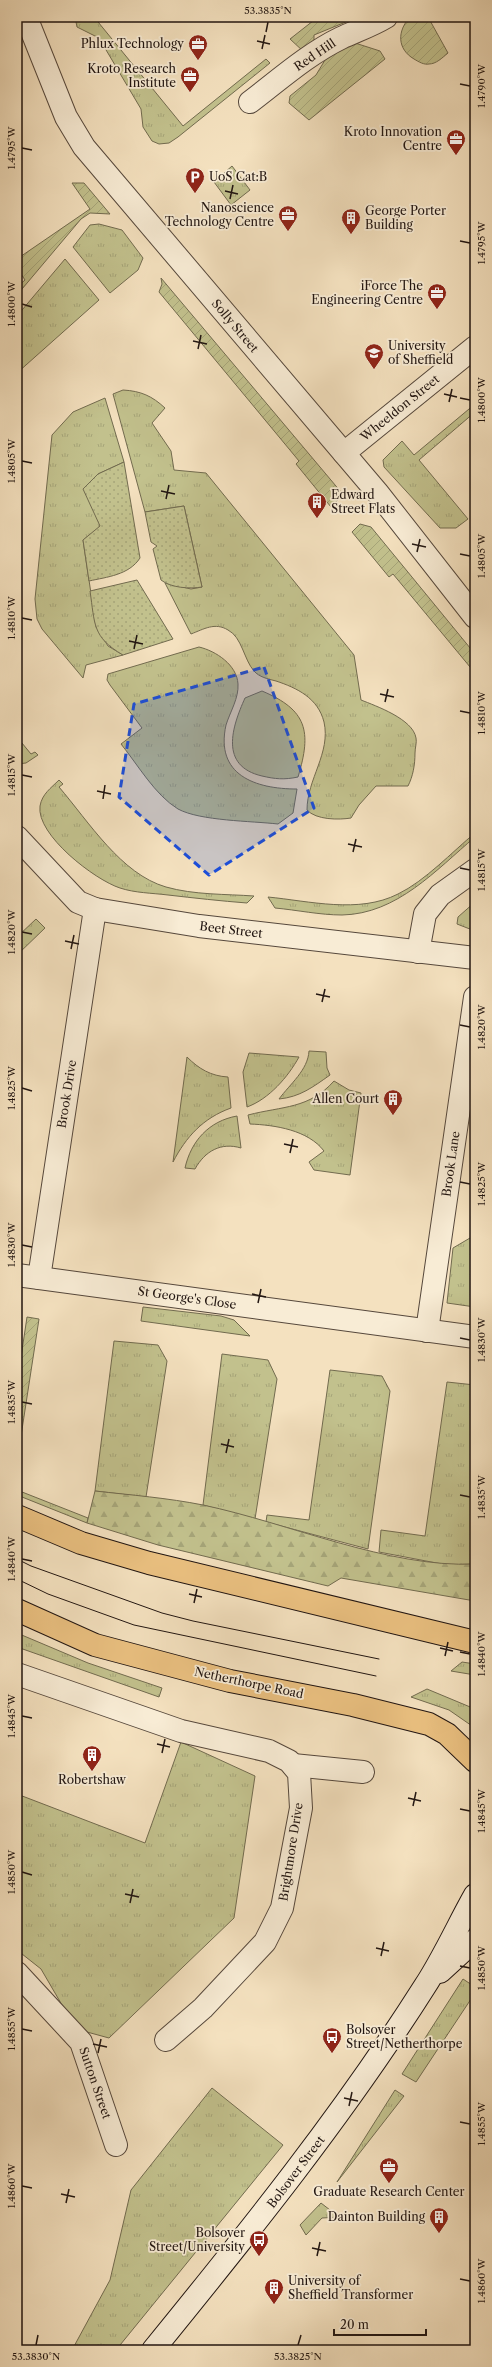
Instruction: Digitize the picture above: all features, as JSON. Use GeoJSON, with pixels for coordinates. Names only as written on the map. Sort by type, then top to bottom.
{"type":"FeatureCollection","features":[{"type":"Feature","properties":{"kind":"highway"},"geometry":{"type":"LineString","coordinates":[[17,1516],[81,1543],[149,1563],[475,1642]]}},
{"type":"Feature","properties":{"kind":"highway","name":"Netherthorpe Road"},"geometry":{"type":"LineString","coordinates":[[17,1610],[95,1645],[230,1680],[353,1705],[429,1724],[447,1734],[475,1761]]}},
{"type":"Feature","properties":{"kind":"street","name":"Solly Street"},"geometry":{"type":"LineString","coordinates":[[26,17],[66,117],[84,147],[344,454],[475,617]]}},
{"type":"Feature","properties":{"kind":"street","name":"Red Hill"},"geometry":{"type":"LineString","coordinates":[[250,102],[292,70],[340,38],[370,26],[386,17]]}},
{"type":"Feature","properties":{"kind":"street","name":"Wheeldon Street"},"geometry":{"type":"LineString","coordinates":[[344,454],[475,347]]}},
{"type":"Feature","properties":{"kind":"street","name":"Beet Street"},"geometry":{"type":"LineString","coordinates":[[17,837],[78,902],[95,909],[199,926],[475,958]]}},
{"type":"Feature","properties":{"kind":"street"},"geometry":{"type":"LineString","coordinates":[[418,952],[425,914],[440,896],[475,870]]}},
{"type":"Feature","properties":{"kind":"street","name":"Brook Drive"},"geometry":{"type":"LineString","coordinates":[[39,1278],[95,909]]}},
{"type":"Feature","properties":{"kind":"street","name":"Brook Lane"},"geometry":{"type":"LineString","coordinates":[[428,1331],[475,997]]}},
{"type":"Feature","properties":{"kind":"street","name":"St George's Close"},"geometry":{"type":"LineString","coordinates":[[17,1275],[475,1337]]}},
{"type":"Feature","properties":{"kind":"street"},"geometry":{"type":"LineString","coordinates":[[17,1674],[181,1731],[269,1750],[289,1761],[293,1765],[363,1772]]}},
{"type":"Feature","properties":{"kind":"street","name":"Brightmore Drive"},"geometry":{"type":"LineString","coordinates":[[166,2040],[203,2008],[265,1942],[282,1908],[301,1808],[299,1773],[293,1765]]}},
{"type":"Feature","properties":{"kind":"street"},"geometry":{"type":"LineString","coordinates":[[426,1985],[475,1895]]}},
{"type":"Feature","properties":{"kind":"street"},"geometry":{"type":"LineString","coordinates":[[426,1985],[475,1940]]}},
{"type":"Feature","properties":{"kind":"street","name":"Sutton Street"},"geometry":{"type":"LineString","coordinates":[[17,1973],[81,2042],[116,2145]]}},
{"type":"Feature","properties":{"kind":"street","name":"Bolsover Street"},"geometry":{"type":"LineString","coordinates":[[153,2350],[267,2210],[327,2131],[426,1985]]}},
{"type":"Feature","properties":{"kind":"highlighted area"},"geometry":{"type":"Polygon","coordinates":[[[264,667],[314,808],[209,875],[119,797],[134,704],[264,667]]]}},
{"type":"Feature","properties":{"kind":"green space"},"geometry":{"type":"Polygon","coordinates":[[[75,17],[94,17],[183,126],[266,59],[270,63],[178,137],[169,143],[159,144],[152,141],[143,127],[141,109],[99,38],[77,27],[75,17]]]}},
{"type":"Feature","properties":{"kind":"green space"},"geometry":{"type":"Polygon","coordinates":[[[318,17],[358,17],[314,35],[314,41],[304,52],[290,39],[318,17]]]}},
{"type":"Feature","properties":{"kind":"green space"},"geometry":{"type":"Polygon","coordinates":[[[410,17],[428,17],[448,53],[437,62],[432,64],[423,64],[408,55],[404,50],[401,34],[410,17]]]}},
{"type":"Feature","properties":{"kind":"green space"},"geometry":{"type":"Polygon","coordinates":[[[355,43],[380,51],[385,59],[309,120],[289,103],[290,96],[316,75],[328,55],[355,43]]]}},
{"type":"Feature","properties":{"kind":"green space"},"geometry":{"type":"Polygon","coordinates":[[[232,166],[250,190],[231,205],[214,182],[232,166]]]}},
{"type":"Feature","properties":{"kind":"green space"},"geometry":{"type":"Polygon","coordinates":[[[72,183],[84,183],[110,214],[90,213],[81,219],[17,295],[17,287],[25,280],[17,268],[17,259],[90,209],[72,183]]]}},
{"type":"Feature","properties":{"kind":"green space"},"geometry":{"type":"Polygon","coordinates":[[[99,224],[122,230],[143,258],[138,270],[110,293],[73,247],[90,225],[99,224]]]}},
{"type":"Feature","properties":{"kind":"green space"},"geometry":{"type":"Polygon","coordinates":[[[65,259],[99,300],[17,373],[17,316],[65,259]]]}},
{"type":"Feature","properties":{"kind":"green space"},"geometry":{"type":"Polygon","coordinates":[[[161,278],[341,492],[337,501],[331,507],[296,464],[299,461],[159,292],[162,284],[161,278]]]}},
{"type":"Feature","properties":{"kind":"green space"},"geometry":{"type":"Polygon","coordinates":[[[123,390],[146,395],[165,408],[152,423],[171,451],[174,470],[206,473],[354,655],[361,700],[393,714],[401,719],[413,731],[416,740],[415,762],[408,786],[376,786],[359,805],[351,818],[334,819],[316,816],[307,810],[308,799],[324,744],[324,722],[321,714],[317,706],[306,695],[292,687],[258,675],[248,661],[240,643],[233,633],[223,628],[214,626],[191,634],[165,583],[191,589],[202,587],[184,506],[145,512],[113,394],[123,390]]]}},
{"type":"Feature","properties":{"kind":"green space"},"geometry":{"type":"Polygon","coordinates":[[[105,398],[124,462],[98,474],[100,527],[83,540],[96,627],[108,646],[123,655],[86,665],[83,678],[42,629],[37,619],[35,599],[52,435],[73,412],[105,398]]]}},
{"type":"Feature","properties":{"kind":"green space"},"geometry":{"type":"Polygon","coordinates":[[[475,404],[475,412],[419,460],[468,519],[456,528],[440,528],[384,467],[383,460],[402,441],[414,455],[475,404]]]}},
{"type":"Feature","properties":{"kind":"green space"},"geometry":{"type":"Polygon","coordinates":[[[124,462],[140,558],[135,564],[124,572],[89,581],[83,540],[100,526],[83,489],[98,474],[124,462]]]}},
{"type":"Feature","properties":{"kind":"green space"},"geometry":{"type":"Polygon","coordinates":[[[184,506],[202,587],[181,587],[170,585],[161,580],[153,549],[157,546],[151,542],[145,512],[184,506]]]}},
{"type":"Feature","properties":{"kind":"green space"},"geometry":{"type":"Polygon","coordinates":[[[360,524],[371,527],[475,654],[475,673],[393,574],[389,577],[352,532],[360,524]]]}},
{"type":"Feature","properties":{"kind":"green space"},"geometry":{"type":"Polygon","coordinates":[[[137,580],[173,639],[123,655],[105,642],[100,636],[94,621],[90,591],[137,580]]]}},
{"type":"Feature","properties":{"kind":"green space"},"geometry":{"type":"Polygon","coordinates":[[[199,647],[219,655],[230,665],[237,677],[237,694],[226,725],[224,742],[227,756],[233,767],[242,776],[253,782],[267,786],[297,789],[293,813],[278,824],[212,818],[199,816],[178,809],[154,788],[121,744],[142,728],[110,685],[107,680],[108,674],[199,647]]]}},
{"type":"Feature","properties":{"kind":"green space"},"geometry":{"type":"Polygon","coordinates":[[[262,691],[289,706],[297,714],[302,724],[305,735],[305,747],[298,777],[280,779],[262,776],[248,771],[239,764],[234,755],[232,744],[233,733],[240,709],[245,698],[262,691]]]}},
{"type":"Feature","properties":{"kind":"green space"},"geometry":{"type":"Polygon","coordinates":[[[17,737],[31,754],[35,752],[38,755],[26,763],[17,764],[17,737]]]}},
{"type":"Feature","properties":{"kind":"green space"},"geometry":{"type":"Polygon","coordinates":[[[59,780],[63,784],[59,787],[94,831],[120,859],[135,871],[150,880],[166,887],[188,892],[254,896],[247,903],[138,892],[120,888],[96,876],[69,855],[57,843],[47,830],[41,818],[41,802],[47,792],[59,780]]]}},
{"type":"Feature","properties":{"kind":"green space"},"geometry":{"type":"Polygon","coordinates":[[[475,833],[475,837],[414,888],[398,899],[362,913],[342,915],[275,908],[268,897],[317,903],[351,905],[383,900],[398,894],[418,882],[475,833]]]}},
{"type":"Feature","properties":{"kind":"green space"},"geometry":{"type":"Polygon","coordinates":[[[475,902],[475,931],[457,924],[458,917],[475,902]]]}},
{"type":"Feature","properties":{"kind":"green space"},"geometry":{"type":"Polygon","coordinates":[[[36,919],[45,928],[17,955],[17,937],[36,919]]]}},
{"type":"Feature","properties":{"kind":"green space"},"geometry":{"type":"Polygon","coordinates":[[[309,1051],[326,1052],[327,1068],[330,1075],[300,1094],[279,1099],[302,1071],[308,1058],[309,1051]]]}},
{"type":"Feature","properties":{"kind":"green space"},"geometry":{"type":"Polygon","coordinates":[[[249,1053],[299,1057],[284,1080],[263,1099],[247,1107],[243,1072],[249,1053]]]}},
{"type":"Feature","properties":{"kind":"green space"},"geometry":{"type":"Polygon","coordinates":[[[187,1057],[206,1071],[216,1075],[228,1077],[231,1108],[212,1117],[196,1129],[184,1144],[173,1162],[187,1057]]]}},
{"type":"Feature","properties":{"kind":"green space"},"geometry":{"type":"Polygon","coordinates":[[[334,1081],[349,1090],[361,1093],[350,1175],[314,1170],[309,1162],[324,1151],[317,1144],[300,1133],[280,1127],[250,1124],[248,1115],[305,1102],[325,1090],[334,1081]]]}},
{"type":"Feature","properties":{"kind":"green space"},"geometry":{"type":"Polygon","coordinates":[[[237,1116],[241,1148],[234,1146],[220,1147],[204,1157],[195,1169],[185,1168],[192,1149],[203,1134],[218,1122],[237,1116]]]}},
{"type":"Feature","properties":{"kind":"green space"},"geometry":{"type":"Polygon","coordinates":[[[470,1238],[475,1238],[475,1307],[447,1303],[453,1248],[470,1238]]]}},
{"type":"Feature","properties":{"kind":"green space"},"geometry":{"type":"Polygon","coordinates":[[[143,1307],[221,1316],[234,1320],[250,1336],[141,1321],[143,1307]]]}},
{"type":"Feature","properties":{"kind":"green space"},"geometry":{"type":"Polygon","coordinates":[[[27,1317],[39,1319],[17,1462],[17,1384],[27,1317]]]}},
{"type":"Feature","properties":{"kind":"green space"},"geometry":{"type":"Polygon","coordinates":[[[114,1341],[158,1345],[167,1361],[146,1497],[95,1491],[114,1341]]]}},
{"type":"Feature","properties":{"kind":"green space"},"geometry":{"type":"Polygon","coordinates":[[[222,1354],[268,1360],[277,1379],[255,1519],[203,1505],[222,1354]]]}},
{"type":"Feature","properties":{"kind":"green space"},"geometry":{"type":"Polygon","coordinates":[[[330,1370],[382,1376],[390,1391],[368,1549],[266,1522],[267,1515],[309,1520],[330,1370]]]}},
{"type":"Feature","properties":{"kind":"green space"},"geometry":{"type":"Polygon","coordinates":[[[447,1382],[475,1385],[475,1564],[447,1565],[379,1552],[381,1530],[425,1536],[447,1382]]]}},
{"type":"Feature","properties":{"kind":"green space"},"geometry":{"type":"Polygon","coordinates":[[[17,1490],[88,1518],[87,1523],[17,1495],[17,1490]]]}},
{"type":"Feature","properties":{"kind":"green space"},"geometry":{"type":"Polygon","coordinates":[[[95,1491],[203,1505],[373,1552],[408,1559],[442,1563],[475,1564],[475,1601],[341,1578],[328,1586],[158,1545],[87,1523],[95,1491]]]}},
{"type":"Feature","properties":{"kind":"green space"},"geometry":{"type":"Polygon","coordinates":[[[17,1633],[88,1663],[162,1688],[159,1697],[17,1647],[17,1633]]]}},
{"type":"Feature","properties":{"kind":"green space"},"geometry":{"type":"Polygon","coordinates":[[[462,1662],[475,1664],[475,1675],[451,1671],[462,1662]]]}},
{"type":"Feature","properties":{"kind":"green space"},"geometry":{"type":"Polygon","coordinates":[[[427,1689],[475,1709],[475,1728],[449,1710],[411,1697],[427,1689]]]}},
{"type":"Feature","properties":{"kind":"green space"},"geometry":{"type":"Polygon","coordinates":[[[181,1742],[255,1776],[234,1918],[109,2038],[76,2029],[41,1969],[17,1950],[17,1794],[145,1843],[181,1742]]]}},
{"type":"Feature","properties":{"kind":"green space"},"geometry":{"type":"Polygon","coordinates":[[[463,1979],[475,1987],[475,1993],[416,2082],[402,2074],[463,1979]]]}},
{"type":"Feature","properties":{"kind":"green space"},"geometry":{"type":"Polygon","coordinates":[[[212,2088],[283,2145],[116,2350],[72,2350],[110,2280],[131,2190],[212,2088]]]}},
{"type":"Feature","properties":{"kind":"green space"},"geometry":{"type":"Polygon","coordinates":[[[395,2090],[404,2096],[337,2182],[395,2090]]]}},
{"type":"Feature","properties":{"kind":"green space"},"geometry":{"type":"Polygon","coordinates":[[[321,2203],[339,2217],[322,2218],[306,2235],[300,2225],[321,2203]]]}},
{"type":"Feature","properties":{"kind":"tram line"},"geometry":{"type":"LineString","coordinates":[[17,1559],[31,1566],[162,1613],[193,1621],[379,1659]]}},
{"type":"Feature","properties":{"kind":"tram line"},"geometry":{"type":"LineString","coordinates":[[17,1579],[48,1594],[134,1625],[376,1676]]}},
{"type":"Feature","properties":{"kind":"place","name":"Phlux Technology"},"geometry":{"type":"Point","coordinates":[198,61]}},
{"type":"Feature","properties":{"kind":"place","name":"Kroto Research Institute"},"geometry":{"type":"Point","coordinates":[190,93]}},
{"type":"Feature","properties":{"kind":"place","name":"Kroto Innovation Centre"},"geometry":{"type":"Point","coordinates":[456,156]}},
{"type":"Feature","properties":{"kind":"place","name":"UoS Cat:B"},"geometry":{"type":"Point","coordinates":[195,194]}},
{"type":"Feature","properties":{"kind":"place","name":"Nanoscience Technology Centre"},"geometry":{"type":"Point","coordinates":[288,232]}},
{"type":"Feature","properties":{"kind":"place","name":"George Porter Building"},"geometry":{"type":"Point","coordinates":[351,235]}},
{"type":"Feature","properties":{"kind":"place","name":"iForce The Engineering Centre"},"geometry":{"type":"Point","coordinates":[437,310]}},
{"type":"Feature","properties":{"kind":"place","name":"University of Sheffield"},"geometry":{"type":"Point","coordinates":[374,370]}},
{"type":"Feature","properties":{"kind":"place","name":"Edward Street Flats"},"geometry":{"type":"Point","coordinates":[317,519]}},
{"type":"Feature","properties":{"kind":"place","name":"Allen Court"},"geometry":{"type":"Point","coordinates":[393,1116]}},
{"type":"Feature","properties":{"kind":"place","name":"Robertshaw"},"geometry":{"type":"Point","coordinates":[92,1772]}},
{"type":"Feature","properties":{"kind":"place","name":"Bolsover Street/Netherthorpe"},"geometry":{"type":"Point","coordinates":[332,2054]}},
{"type":"Feature","properties":{"kind":"place","name":"Graduate Research Center"},"geometry":{"type":"Point","coordinates":[389,2184]}},
{"type":"Feature","properties":{"kind":"place","name":"Dainton Building"},"geometry":{"type":"Point","coordinates":[439,2234]}},
{"type":"Feature","properties":{"kind":"place","name":"Bolsover Street/University"},"geometry":{"type":"Point","coordinates":[259,2257]}},
{"type":"Feature","properties":{"kind":"place","name":"University of Sheffield Transformer"},"geometry":{"type":"Point","coordinates":[274,2305]}}]}
